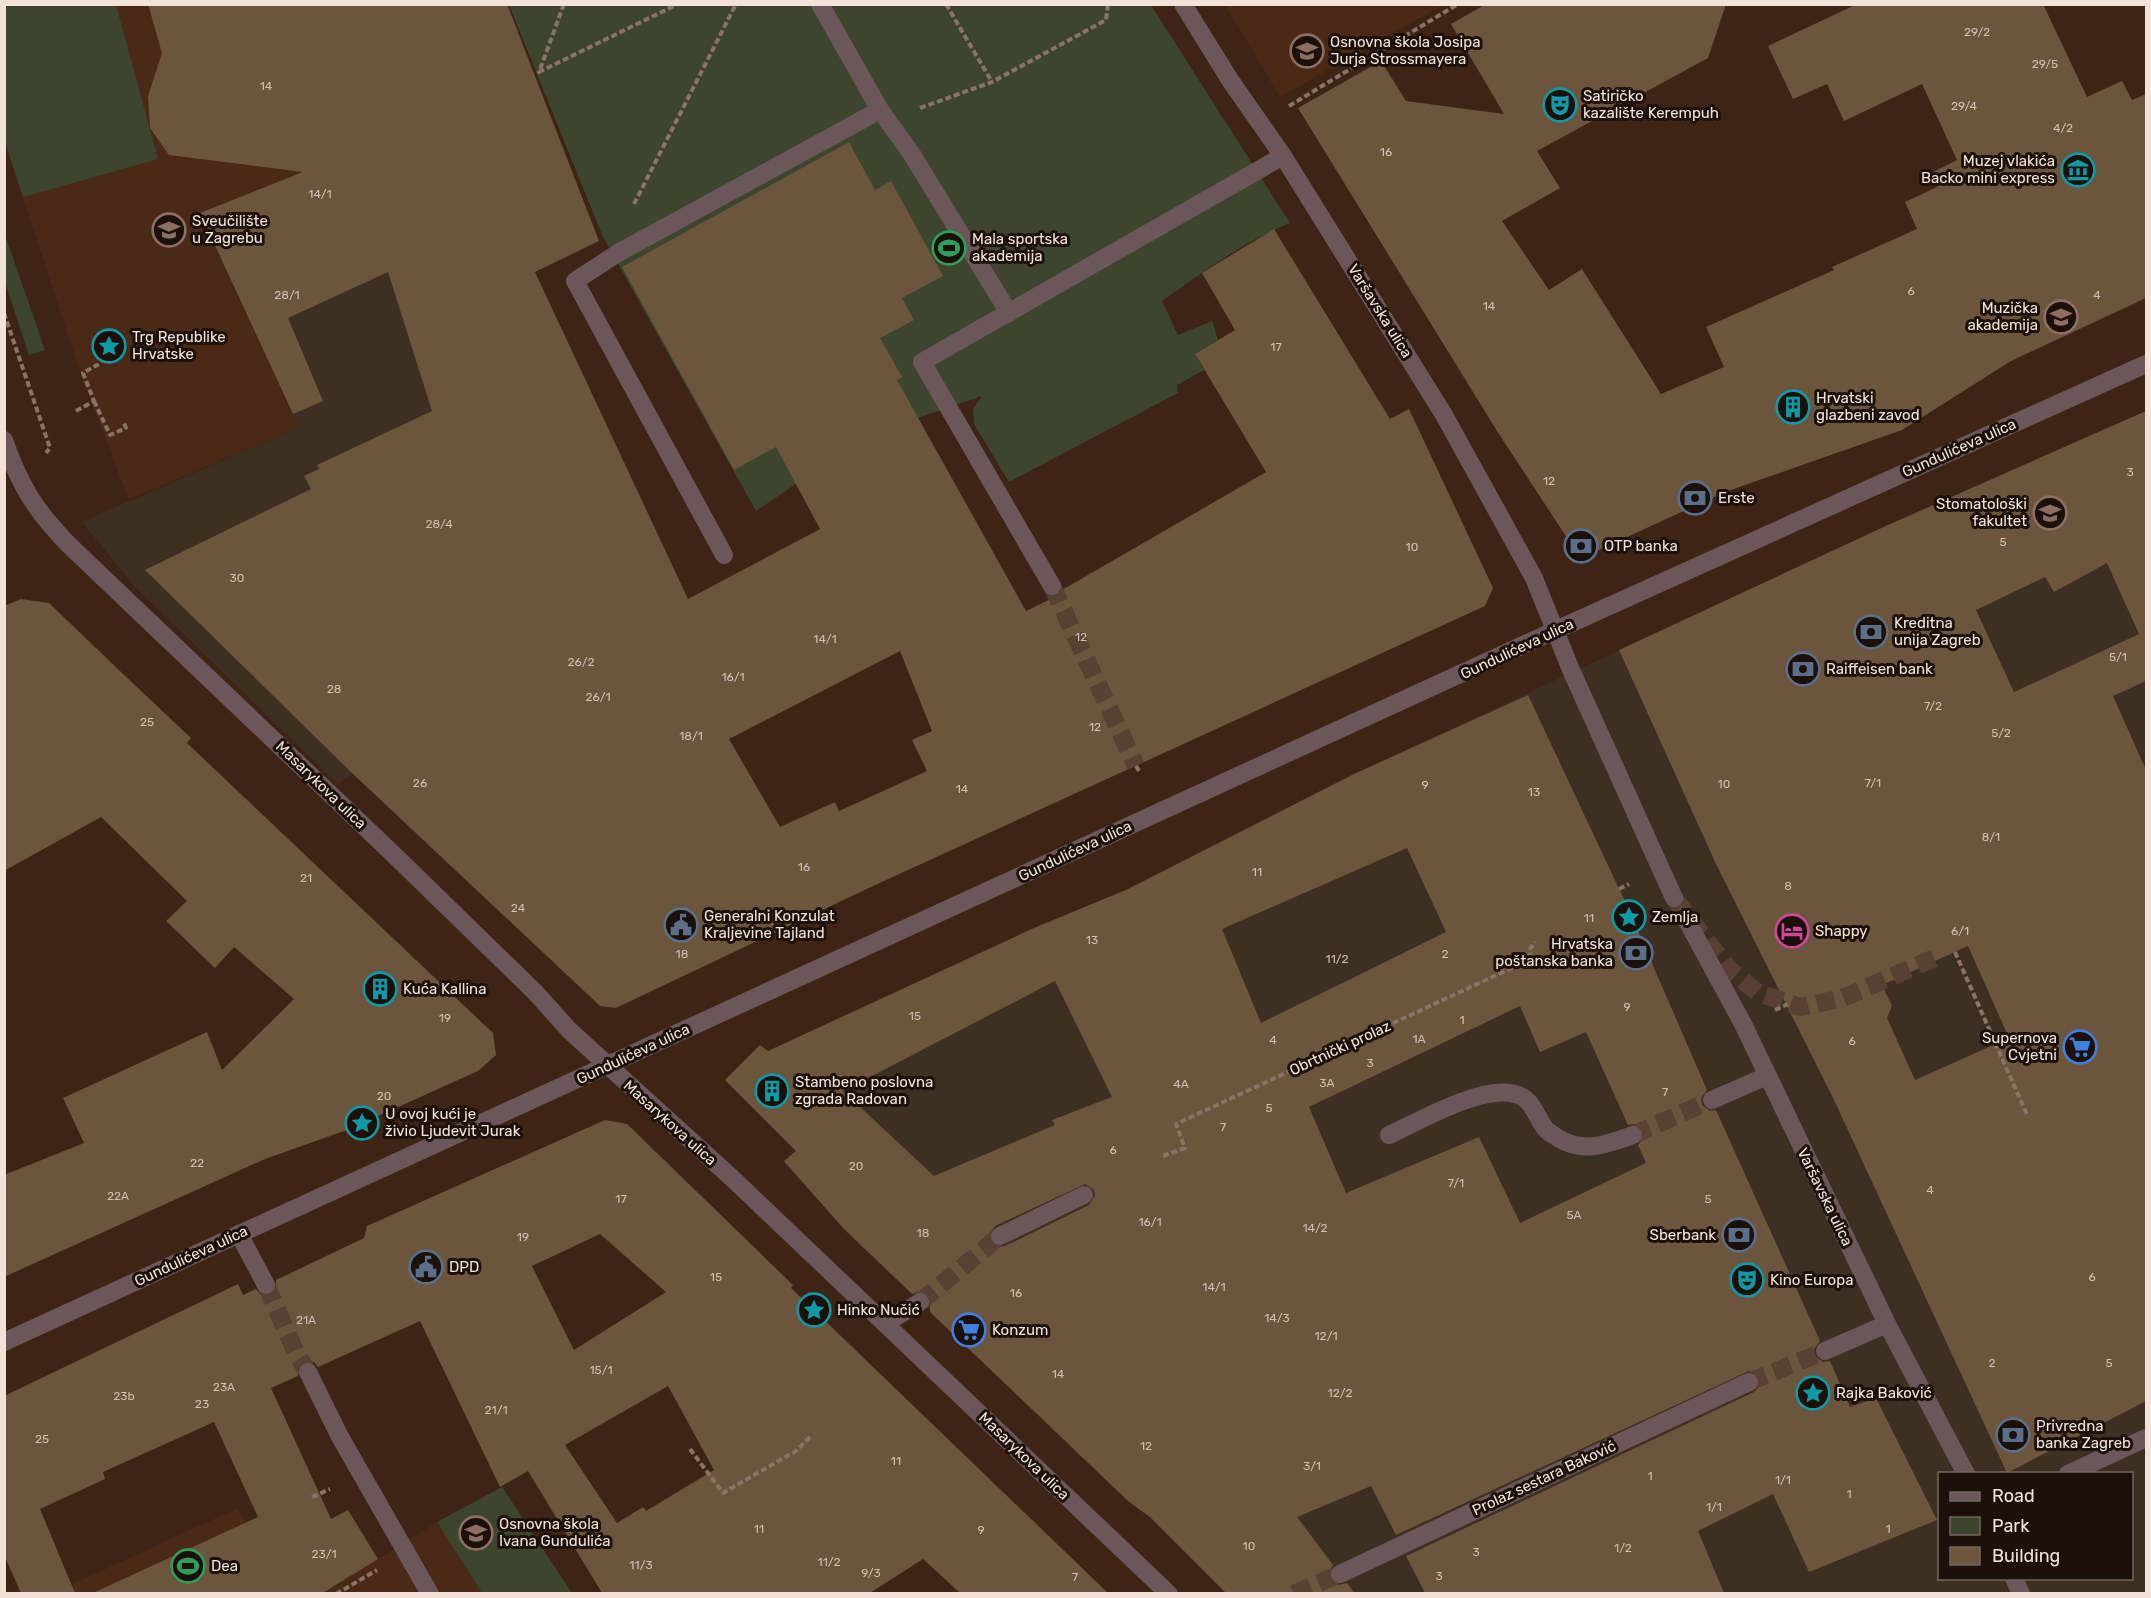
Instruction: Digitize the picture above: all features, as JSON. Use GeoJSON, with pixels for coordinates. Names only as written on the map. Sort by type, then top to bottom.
{"type":"FeatureCollection","features":[{"type":"Feature","properties":{"kind":"street"},"geometry":{"type":"LineString","coordinates":[[820,4],[880,110],[911,153],[1009,313]]}},
{"type":"Feature","properties":{"kind":"street","name":"Varšavska ulica"},"geometry":{"type":"LineString","coordinates":[[1183,4],[1230,80],[1283,156],[1444,415],[1534,578],[1571,670],[1674,898]]}},
{"type":"Feature","properties":{"kind":"street"},"geometry":{"type":"LineString","coordinates":[[724,555],[575,281],[618,253],[880,110]]}},
{"type":"Feature","properties":{"kind":"street"},"geometry":{"type":"LineString","coordinates":[[1052,586],[922,362],[1283,156]]}},
{"type":"Feature","properties":{"kind":"street","name":"Gundulićeva ulica"},"geometry":{"type":"LineString","coordinates":[[4,1342],[1556,630],[2146,364]]}},
{"type":"Feature","properties":{"kind":"street"},"geometry":{"type":"LineString","coordinates":[[4,440],[21,484]]}},
{"type":"Feature","properties":{"kind":"street","name":"Masarykova ulica"},"geometry":{"type":"LineString","coordinates":[[21,484],[33,506],[50,526],[390,850],[608,1066],[733,1179],[1169,1593]]}},
{"type":"Feature","properties":{"kind":"street","name":"Varšavska ulica"},"geometry":{"type":"LineString","coordinates":[[1686,919],[1767,1076],[1887,1324],[1965,1472]]}},
{"type":"Feature","properties":{"kind":"street"},"geometry":{"type":"LineString","coordinates":[[1712,1100],[1767,1076]]}},
{"type":"Feature","properties":{"kind":"street"},"geometry":{"type":"LineString","coordinates":[[1389,1135],[1459,1103],[1493,1094],[1512,1093],[1523,1097],[1535,1109],[1545,1129],[1577,1147],[1600,1146],[1633,1135]]}},
{"type":"Feature","properties":{"kind":"street"},"geometry":{"type":"LineString","coordinates":[[1000,1236],[1084,1195]]}},
{"type":"Feature","properties":{"kind":"street"},"geometry":{"type":"LineString","coordinates":[[239,1234],[266,1285]]}},
{"type":"Feature","properties":{"kind":"street"},"geometry":{"type":"LineString","coordinates":[[885,1324],[920,1302]]}},
{"type":"Feature","properties":{"kind":"street"},"geometry":{"type":"LineString","coordinates":[[1825,1351],[1887,1324]]}},
{"type":"Feature","properties":{"kind":"street"},"geometry":{"type":"LineString","coordinates":[[308,1372],[339,1435],[409,1552],[430,1593]]}},
{"type":"Feature","properties":{"kind":"street","name":"Prolaz sestara Baković"},"geometry":{"type":"LineString","coordinates":[[1340,1574],[1749,1382]]}},
{"type":"Feature","properties":{"kind":"street"},"geometry":{"type":"LineString","coordinates":[[2069,1472],[2146,1438]]}},
{"type":"Feature","properties":{"kind":"path"},"geometry":{"type":"LineString","coordinates":[[564,4],[539,72],[678,4]]}},
{"type":"Feature","properties":{"kind":"path"},"geometry":{"type":"LineString","coordinates":[[618,253],[623,226],[736,4]]}},
{"type":"Feature","properties":{"kind":"path"},"geometry":{"type":"LineString","coordinates":[[946,4],[992,82]]}},
{"type":"Feature","properties":{"kind":"path"},"geometry":{"type":"LineString","coordinates":[[880,110],[927,107],[992,82],[1106,20],[1107,4]]}},
{"type":"Feature","properties":{"kind":"path"},"geometry":{"type":"LineString","coordinates":[[1281,111],[1458,4]]}},
{"type":"Feature","properties":{"kind":"path"},"geometry":{"type":"LineString","coordinates":[[4,313],[50,448],[21,484]]}},
{"type":"Feature","properties":{"kind":"path"},"geometry":{"type":"LineString","coordinates":[[99,369],[97,365],[83,373],[110,435],[126,428],[124,423]]}},
{"type":"Feature","properties":{"kind":"path"},"geometry":{"type":"LineString","coordinates":[[76,411],[94,401]]}},
{"type":"Feature","properties":{"kind":"path"},"geometry":{"type":"LineString","coordinates":[[1136,766],[1139,771]]}},
{"type":"Feature","properties":{"kind":"path"},"geometry":{"type":"LineString","coordinates":[[1618,889],[1629,884]]}},
{"type":"Feature","properties":{"kind":"path","name":"Obrtnički prolaz"},"geometry":{"type":"LineString","coordinates":[[1163,1156],[1185,1148],[1176,1124],[1532,959],[1529,950],[1535,942]]}},
{"type":"Feature","properties":{"kind":"path"},"geometry":{"type":"LineString","coordinates":[[1955,952],[2028,1118]]}},
{"type":"Feature","properties":{"kind":"path"},"geometry":{"type":"LineString","coordinates":[[690,1449],[723,1493],[796,1451],[810,1437]]}},
{"type":"Feature","properties":{"kind":"path"},"geometry":{"type":"LineString","coordinates":[[312,1497],[336,1486]]}},
{"type":"Feature","properties":{"kind":"path"},"geometry":{"type":"LineString","coordinates":[[336,1593],[409,1552]]}},
{"type":"Feature","properties":{"kind":"shaded area","name":"Sveučilište u Zagrebu"},"geometry":{"type":"Polygon","coordinates":[[[4,5],[405,5],[440,175],[222,264],[299,427],[129,500],[80,372],[5,142],[4,5]]]}},
{"type":"Feature","properties":{"kind":"shaded area","name":"Osnovna škola Josipa Jurja Strossmayera"},"geometry":{"type":"Polygon","coordinates":[[[1225,5],[1443,5],[1280,97],[1225,5]]]}},
{"type":"Feature","properties":{"kind":"shaded area"},"geometry":{"type":"Polygon","coordinates":[[[440,175],[423,723],[338,784],[136,588],[82,522],[299,427],[222,263],[440,175]]]}},
{"type":"Feature","properties":{"kind":"shaded area"},"geometry":{"type":"Polygon","coordinates":[[[2146,411],[2146,1593],[1226,1593],[1151,1518],[844,1229],[783,1162],[795,1151],[725,1080],[760,1045],[768,1051],[1034,928],[1128,889],[1354,774],[1888,525],[2146,411]]]}},
{"type":"Feature","properties":{"kind":"shaded area","name":"Osnovna škola Ivana Gundulića"},"geometry":{"type":"Polygon","coordinates":[[[502,1487],[572,1593],[323,1594],[437,1522],[502,1487]]]}},
{"type":"Feature","properties":{"kind":"shaded area"},"geometry":{"type":"Polygon","coordinates":[[[238,1508],[285,1593],[51,1594],[238,1508]]]}},
{"type":"Feature","properties":{"kind":"green space"},"geometry":{"type":"Polygon","coordinates":[[[4,5],[116,5],[158,159],[23,197],[5,142],[4,5]]]}},
{"type":"Feature","properties":{"kind":"green space"},"geometry":{"type":"Polygon","coordinates":[[[509,5],[1151,5],[1290,223],[1240,248],[1162,301],[1178,335],[1212,321],[1218,340],[1195,354],[1204,370],[1177,385],[1178,393],[1009,482],[974,424],[973,409],[982,396],[918,418],[796,484],[756,511],[603,237],[509,5]]]}},
{"type":"Feature","properties":{"kind":"green space"},"geometry":{"type":"Polygon","coordinates":[[[4,232],[45,350],[29,355],[5,282],[4,232]]]}},
{"type":"Feature","properties":{"kind":"green space"},"geometry":{"type":"Polygon","coordinates":[[[502,1487],[572,1593],[482,1593],[437,1522],[502,1487]]]}},
{"type":"Feature","properties":{"kind":"building"},"geometry":{"type":"Polygon","coordinates":[[[148,4],[507,4],[599,241],[535,272],[688,599],[820,529],[776,447],[734,470],[622,267],[849,142],[875,190],[891,181],[943,276],[902,298],[914,320],[880,338],[902,377],[897,380],[1026,611],[1057,596],[1062,590],[1266,472],[1195,354],[1235,330],[1202,273],[1274,229],[1390,419],[1409,409],[1493,588],[1485,606],[873,886],[616,1008],[600,1006],[352,773],[145,570],[311,489],[304,476],[319,469],[317,465],[432,411],[388,272],[288,318],[323,401],[293,414],[200,213],[303,172],[169,155],[150,128],[148,96],[162,53],[148,4]],[[900,651],[729,739],[780,827],[835,802],[839,811],[927,771],[912,740],[932,731],[900,651]]]}},
{"type":"Feature","properties":{"kind":"building"},"geometry":{"type":"Polygon","coordinates":[[[1486,4],[1726,4],[1708,58],[1537,151],[1560,188],[1502,221],[1549,290],[1582,269],[1661,394],[1724,367],[1706,327],[1834,270],[1832,267],[1917,229],[1905,202],[1937,187],[1929,174],[1957,160],[1922,84],[1844,121],[1827,84],[1793,99],[1768,46],[1857,4],[2043,4],[2087,97],[2122,81],[2132,100],[2146,94],[2146,298],[2011,361],[1902,430],[1725,492],[1590,554],[1573,547],[1497,431],[1298,108],[1381,61],[1406,101],[1504,114],[1451,24],[1486,4]]]}},
{"type":"Feature","properties":{"kind":"building"},"geometry":{"type":"Polygon","coordinates":[[[2146,411],[2146,681],[2113,696],[2146,770],[2146,1401],[2007,1472],[1834,1100],[1716,864],[1619,650],[1888,525],[2146,411]],[[2107,563],[2054,592],[2045,577],[1976,610],[2014,692],[2139,634],[2107,563]],[[1968,946],[1882,985],[1892,1006],[1887,1018],[1915,1080],[2009,1038],[1968,946]]]}},
{"type":"Feature","properties":{"kind":"building"},"geometry":{"type":"Polygon","coordinates":[[[21,599],[49,603],[191,738],[187,743],[493,1033],[496,1055],[478,1071],[347,1130],[265,1159],[4,1277],[4,1175],[84,1143],[63,1098],[207,1032],[222,1070],[294,999],[234,947],[215,968],[166,921],[187,901],[101,817],[4,871],[4,606],[21,599]]]}},
{"type":"Feature","properties":{"kind":"building"},"geometry":{"type":"Polygon","coordinates":[[[1528,695],[1628,908],[1707,1090],[1701,1098],[1702,1105],[1710,1111],[1716,1110],[1820,1341],[1814,1349],[1815,1356],[1823,1362],[1830,1361],[1850,1407],[1876,1398],[1937,1520],[1809,1572],[1773,1494],[1698,1531],[1724,1593],[1425,1593],[1406,1556],[1754,1392],[1758,1388],[1759,1378],[1749,1371],[1396,1535],[1371,1486],[1297,1517],[1333,1565],[1329,1572],[1330,1579],[1338,1585],[1347,1583],[1354,1593],[1226,1593],[1151,1518],[1128,1501],[930,1312],[929,1296],[920,1291],[912,1294],[844,1229],[784,1161],[796,1151],[725,1080],[760,1045],[768,1051],[1034,928],[1128,889],[1354,774],[1528,695]],[[1407,848],[1222,929],[1261,1023],[1446,932],[1407,848]],[[1055,981],[843,1091],[934,1176],[1055,1125],[1052,1120],[1112,1097],[1055,981]],[[1520,1006],[1309,1107],[1346,1193],[1479,1137],[1520,1223],[1646,1163],[1638,1145],[1644,1138],[1643,1131],[1636,1124],[1628,1125],[1586,1032],[1540,1052],[1520,1006]],[[1085,1184],[995,1226],[989,1235],[990,1241],[999,1247],[1005,1246],[1089,1205],[1095,1195],[1094,1190],[1085,1184]]]}},
{"type":"Feature","properties":{"kind":"building"},"geometry":{"type":"Polygon","coordinates":[[[605,1120],[627,1124],[793,1285],[791,1288],[1108,1593],[960,1593],[923,1559],[870,1593],[602,1593],[528,1471],[500,1487],[420,1321],[318,1367],[314,1362],[304,1362],[298,1366],[298,1376],[271,1388],[331,1519],[348,1510],[378,1559],[323,1593],[93,1593],[258,1517],[214,1422],[103,1472],[105,1479],[40,1509],[75,1593],[21,1593],[4,1555],[4,1396],[238,1284],[243,1295],[256,1289],[261,1295],[271,1295],[276,1290],[276,1280],[364,1238],[367,1226],[605,1120]],[[600,1234],[532,1266],[574,1350],[666,1292],[600,1234]],[[668,1386],[565,1445],[617,1523],[643,1507],[646,1511],[714,1470],[668,1386]]]}},
{"type":"Feature","properties":{"kind":"tunnel"},"geometry":{"type":"LineString","coordinates":[[1052,586],[1136,766]]}},
{"type":"Feature","properties":{"kind":"tunnel"},"geometry":{"type":"LineString","coordinates":[[1674,898],[1728,968],[1758,993],[1801,1007],[1843,998],[1939,956]]}},
{"type":"Feature","properties":{"kind":"tunnel"},"geometry":{"type":"LineString","coordinates":[[1633,1135],[1712,1100]]}},
{"type":"Feature","properties":{"kind":"tunnel"},"geometry":{"type":"LineString","coordinates":[[920,1302],[1000,1236]]}},
{"type":"Feature","properties":{"kind":"tunnel"},"geometry":{"type":"LineString","coordinates":[[266,1285],[297,1355],[308,1372]]}},
{"type":"Feature","properties":{"kind":"tunnel"},"geometry":{"type":"LineString","coordinates":[[1749,1382],[1825,1351]]}},
{"type":"Feature","properties":{"kind":"tunnel"},"geometry":{"type":"LineString","coordinates":[[1294,1594],[1340,1574]]}},
{"type":"Feature","properties":{"kind":"place","name":"Osnovna škola Josipa Jurja Strossmayera"},"geometry":{"type":"Point","coordinates":[1307,51]}},
{"type":"Feature","properties":{"kind":"place","name":"Satiričko kazalište Kerempuh"},"geometry":{"type":"Point","coordinates":[1560,105]}},
{"type":"Feature","properties":{"kind":"place","name":"Muzej vlakića Backo mini express"},"geometry":{"type":"Point","coordinates":[2078,170]}},
{"type":"Feature","properties":{"kind":"place","name":"Sveučilište u Zagrebu"},"geometry":{"type":"Point","coordinates":[169,230]}},
{"type":"Feature","properties":{"kind":"place","name":"Mala sportska akademija"},"geometry":{"type":"Point","coordinates":[949,248]}},
{"type":"Feature","properties":{"kind":"place","name":"Muzička akademija"},"geometry":{"type":"Point","coordinates":[2061,317]}},
{"type":"Feature","properties":{"kind":"place","name":"Trg Republike Hrvatske"},"geometry":{"type":"Point","coordinates":[109,346]}},
{"type":"Feature","properties":{"kind":"place","name":"Hrvatski glazbeni zavod"},"geometry":{"type":"Point","coordinates":[1793,407]}},
{"type":"Feature","properties":{"kind":"place","name":"Erste"},"geometry":{"type":"Point","coordinates":[1695,498]}},
{"type":"Feature","properties":{"kind":"place","name":"Stomatološki fakultet"},"geometry":{"type":"Point","coordinates":[2050,513]}},
{"type":"Feature","properties":{"kind":"place","name":"OTP banka"},"geometry":{"type":"Point","coordinates":[1581,546]}},
{"type":"Feature","properties":{"kind":"place","name":"Kreditna unija Zagreb"},"geometry":{"type":"Point","coordinates":[1871,632]}},
{"type":"Feature","properties":{"kind":"place","name":"Raiffeisen bank"},"geometry":{"type":"Point","coordinates":[1803,669]}},
{"type":"Feature","properties":{"kind":"place","name":"Zemlja"},"geometry":{"type":"Point","coordinates":[1629,917]}},
{"type":"Feature","properties":{"kind":"place","name":"Generalni Konzulat Kraljevine Tajland"},"geometry":{"type":"Point","coordinates":[681,925]}},
{"type":"Feature","properties":{"kind":"place","name":"Shappy"},"geometry":{"type":"Point","coordinates":[1792,931]}},
{"type":"Feature","properties":{"kind":"place","name":"Hrvatska poštanska banka"},"geometry":{"type":"Point","coordinates":[1636,953]}},
{"type":"Feature","properties":{"kind":"place","name":"Kuća Kallina"},"geometry":{"type":"Point","coordinates":[380,989]}},
{"type":"Feature","properties":{"kind":"place","name":"Supernova Cvjetni"},"geometry":{"type":"Point","coordinates":[2080,1047]}},
{"type":"Feature","properties":{"kind":"place","name":"Stambeno poslovna zgrada Radovan"},"geometry":{"type":"Point","coordinates":[772,1091]}},
{"type":"Feature","properties":{"kind":"place","name":"U ovoj kući je živio Ljudevit Jurak"},"geometry":{"type":"Point","coordinates":[362,1123]}},
{"type":"Feature","properties":{"kind":"place","name":"Sberbank"},"geometry":{"type":"Point","coordinates":[1739,1235]}},
{"type":"Feature","properties":{"kind":"place","name":"DPD"},"geometry":{"type":"Point","coordinates":[426,1267]}},
{"type":"Feature","properties":{"kind":"place","name":"Kino Europa"},"geometry":{"type":"Point","coordinates":[1747,1280]}},
{"type":"Feature","properties":{"kind":"place","name":"Hinko Nučić"},"geometry":{"type":"Point","coordinates":[814,1310]}},
{"type":"Feature","properties":{"kind":"place","name":"Konzum"},"geometry":{"type":"Point","coordinates":[969,1330]}},
{"type":"Feature","properties":{"kind":"place","name":"Rajka Baković"},"geometry":{"type":"Point","coordinates":[1813,1393]}},
{"type":"Feature","properties":{"kind":"place","name":"Privredna banka Zagreb"},"geometry":{"type":"Point","coordinates":[2013,1435]}},
{"type":"Feature","properties":{"kind":"place","name":"Osnovna škola Ivana Gundulića"},"geometry":{"type":"Point","coordinates":[476,1533]}},
{"type":"Feature","properties":{"kind":"place","name":"Dea"},"geometry":{"type":"Point","coordinates":[188,1566]}}]}
